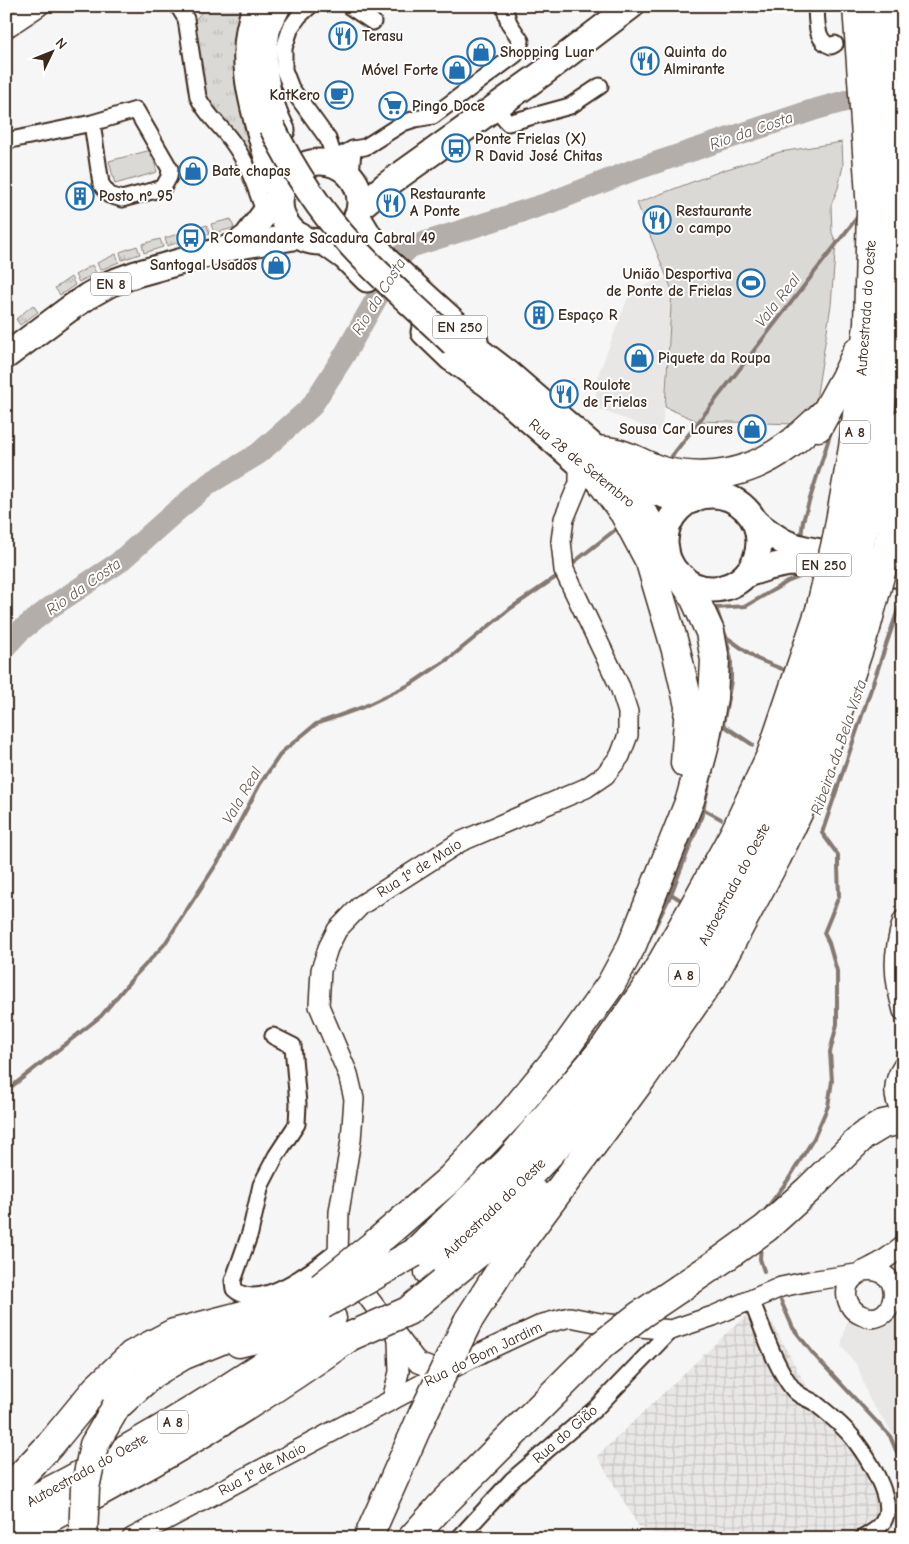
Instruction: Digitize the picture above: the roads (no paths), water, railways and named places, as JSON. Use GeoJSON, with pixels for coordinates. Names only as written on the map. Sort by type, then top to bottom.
{"type":"FeatureCollection","features":[{"type":"Feature","properties":{"kind":"highway","name":"Autoestrada do Oeste"},"geometry":{"type":"LineString","coordinates":[[429,1269],[527,1178],[577,1123],[623,1064],[677,986],[716,923],[756,846],[791,767],[843,619],[853,448],[882,204],[870,11]]}},
{"type":"Feature","properties":{"kind":"highway","name":"Autoestrada do Oeste"},"geometry":{"type":"LineString","coordinates":[[849,541],[878,453],[895,253],[882,204]]}},
{"type":"Feature","properties":{"kind":"highway"},"geometry":{"type":"LineString","coordinates":[[704,497],[752,484],[772,474],[810,442],[848,372],[868,325]]}},
{"type":"Feature","properties":{"kind":"highway"},"geometry":{"type":"LineString","coordinates":[[588,457],[618,453],[660,470],[694,476],[716,476],[742,470],[764,460],[789,445],[826,412]]}},
{"type":"Feature","properties":{"kind":"highway"},"geometry":{"type":"LineString","coordinates":[[368,1538],[423,1414],[468,1321],[503,1266],[643,1077],[712,978],[777,857],[817,773],[843,619],[895,555],[894,508],[903,424]]}},
{"type":"Feature","properties":{"kind":"highway"},"geometry":{"type":"LineString","coordinates":[[894,508],[903,480]]}},
{"type":"Feature","properties":{"kind":"highway"},"geometry":{"type":"LineString","coordinates":[[602,483],[624,513],[650,562],[676,650],[689,706],[681,820]]}},
{"type":"Feature","properties":{"kind":"highway"},"geometry":{"type":"LineString","coordinates":[[331,1312],[378,1242],[450,1179],[512,1112],[566,1047],[611,984],[632,945],[690,800],[704,748],[713,698],[715,660],[710,632],[694,596],[682,578]]}},
{"type":"Feature","properties":{"kind":"highway"},"geometry":{"type":"LineString","coordinates":[[83,1538],[85,1488],[94,1444],[116,1407],[152,1374],[184,1355],[267,1336],[292,1325],[331,1312],[429,1269],[476,1255],[544,1189],[623,1102]]}},
{"type":"Feature","properties":{"kind":"highway"},"geometry":{"type":"LineString","coordinates":[[412,1538],[446,1501],[602,1344],[640,1315],[766,1228],[809,1190],[863,1136],[883,1124],[903,1120]]}},
{"type":"Feature","properties":{"kind":"highway"},"geometry":{"type":"LineString","coordinates":[[6,1488],[15,1482],[50,1445],[96,1389],[132,1355],[174,1333],[278,1306],[331,1312],[408,1312],[429,1269]]}},
{"type":"Feature","properties":{"kind":"highway","name":"Autoestrada do Oeste"},"geometry":{"type":"LineString","coordinates":[[6,1513],[130,1447],[211,1399],[313,1333],[331,1312]]}},
{"type":"Feature","properties":{"kind":"highway","name":"Autoestrada do Oeste"},"geometry":{"type":"LineString","coordinates":[[9,1538],[143,1469],[224,1421],[331,1312]]}},
{"type":"Feature","properties":{"kind":"main road"},"geometry":{"type":"LineString","coordinates":[[233,247],[247,237],[275,201],[284,183],[296,170],[312,162],[326,161],[342,168],[356,196],[352,226],[344,234],[334,239],[324,242],[311,241],[300,236],[290,228],[283,218],[280,206],[275,201],[270,168],[248,81],[246,64],[247,42],[250,20],[256,6]]}},
{"type":"Feature","properties":{"kind":"main road"},"geometry":{"type":"LineString","coordinates":[[266,6],[260,24],[254,56],[256,77],[261,99],[282,146],[308,189],[353,247],[456,339]]}},
{"type":"Feature","properties":{"kind":"main road"},"geometry":{"type":"LineString","coordinates":[[278,6],[267,31],[265,75],[268,95],[279,124],[314,185],[358,241],[499,380]]}},
{"type":"Feature","properties":{"kind":"main road"},"geometry":{"type":"LineString","coordinates":[[356,196],[385,186],[495,108],[631,6]]}},
{"type":"Feature","properties":{"kind":"main road","name":"EN 250"},"geometry":{"type":"LineString","coordinates":[[356,196],[370,239],[387,261],[489,352],[499,380]]}},
{"type":"Feature","properties":{"kind":"main road"},"geometry":{"type":"LineString","coordinates":[[233,247],[300,236]]}},
{"type":"Feature","properties":{"kind":"main road","name":"EN 250"},"geometry":{"type":"LineString","coordinates":[[324,242],[345,257],[451,358],[499,380]]}},
{"type":"Feature","properties":{"kind":"main road","name":"EN 8"},"geometry":{"type":"LineString","coordinates":[[6,356],[81,300],[111,284],[136,274],[233,247]]}},
{"type":"Feature","properties":{"kind":"main road","name":"Rua 28 de Setembro"},"geometry":{"type":"LineString","coordinates":[[499,380],[588,457],[648,490],[672,498],[704,497]]}},
{"type":"Feature","properties":{"kind":"main road","name":"Rua 28 de Setembro"},"geometry":{"type":"LineString","coordinates":[[588,457],[602,483],[636,505],[648,518],[666,549]]}},
{"type":"Feature","properties":{"kind":"main road"},"geometry":{"type":"LineString","coordinates":[[666,549],[666,534],[671,520],[680,508],[704,497]]}},
{"type":"Feature","properties":{"kind":"main road","name":"EN 250"},"geometry":{"type":"LineString","coordinates":[[704,497],[732,500],[745,509],[755,522],[777,539],[790,546],[895,555]]}},
{"type":"Feature","properties":{"kind":"main road"},"geometry":{"type":"LineString","coordinates":[[747,574],[755,562],[759,549],[759,535],[755,522]]}},
{"type":"Feature","properties":{"kind":"main road","name":"EN 250"},"geometry":{"type":"LineString","coordinates":[[666,549],[669,560],[682,578],[694,585],[708,589],[723,588],[747,574],[790,563],[816,564],[903,575]]}},
{"type":"Feature","properties":{"kind":"street"},"geometry":{"type":"LineString","coordinates":[[6,28],[39,6]]}},
{"type":"Feature","properties":{"kind":"street"},"geometry":{"type":"LineString","coordinates":[[178,6],[186,20],[198,97],[275,201]]}},
{"type":"Feature","properties":{"kind":"street"},"geometry":{"type":"LineString","coordinates":[[310,6],[299,16],[292,27],[284,48],[284,70],[291,88],[328,139],[332,151],[326,161]]}},
{"type":"Feature","properties":{"kind":"street"},"geometry":{"type":"LineString","coordinates":[[349,6],[373,22]]}},
{"type":"Feature","properties":{"kind":"street"},"geometry":{"type":"LineString","coordinates":[[326,161],[341,157],[353,149],[365,146],[403,123],[433,116],[515,55],[521,41],[509,24],[504,6]]}},
{"type":"Feature","properties":{"kind":"street"},"geometry":{"type":"LineString","coordinates":[[816,6],[818,30],[822,40],[831,46],[835,44]]}},
{"type":"Feature","properties":{"kind":"street"},"geometry":{"type":"LineString","coordinates":[[495,108],[508,123],[570,106],[600,86]]}},
{"type":"Feature","properties":{"kind":"street"},"geometry":{"type":"LineString","coordinates":[[6,141],[92,123],[136,110],[170,169],[169,177],[163,188],[122,199],[109,195],[102,184],[92,123]]}},
{"type":"Feature","properties":{"kind":"street"},"geometry":{"type":"LineString","coordinates":[[353,149],[356,196]]}},
{"type":"Feature","properties":{"kind":"street","name":"Rua 1º de Maio"},"geometry":{"type":"LineString","coordinates":[[337,1251],[339,1212],[351,1140],[354,1099],[348,1074],[319,1006],[321,970],[328,948],[337,930],[361,905],[460,842],[586,788],[605,775],[620,756],[628,735],[628,712],[615,675],[564,570],[560,541],[564,519],[588,457]]}},
{"type":"Feature","properties":{"kind":"street"},"geometry":{"type":"LineString","coordinates":[[903,920],[894,959],[895,985],[903,1011]]}},
{"type":"Feature","properties":{"kind":"street"},"geometry":{"type":"LineString","coordinates":[[273,1036],[293,1046],[298,1124],[276,1156],[261,1186],[250,1233],[233,1281],[234,1288],[239,1293],[252,1296],[269,1292],[289,1284],[337,1251],[338,1258],[418,1363],[445,1373]]}},
{"type":"Feature","properties":{"kind":"street"},"geometry":{"type":"LineString","coordinates":[[903,1066],[896,1077],[894,1092],[898,1107],[903,1113]]}},
{"type":"Feature","properties":{"kind":"street"},"geometry":{"type":"LineString","coordinates":[[903,1246],[880,1262],[859,1272],[848,1286],[848,1301],[858,1314],[874,1317],[895,1309],[892,1304],[903,1256]]}},
{"type":"Feature","properties":{"kind":"street"},"geometry":{"type":"LineString","coordinates":[[859,1272],[878,1271],[895,1286]]}},
{"type":"Feature","properties":{"kind":"street","name":"Rua do Bom Jardim"},"geometry":{"type":"LineString","coordinates":[[416,1388],[543,1324],[570,1318],[672,1330],[713,1316],[781,1287],[859,1272]]}},
{"type":"Feature","properties":{"kind":"street","name":"Rua do Bom Jardim"},"geometry":{"type":"LineString","coordinates":[[781,1287],[823,1287],[848,1301]]}},
{"type":"Feature","properties":{"kind":"street"},"geometry":{"type":"LineString","coordinates":[[750,1300],[783,1376],[793,1389],[805,1399],[813,1402],[847,1432],[856,1442],[875,1475],[886,1499],[886,1514],[880,1527],[863,1538]]}},
{"type":"Feature","properties":{"kind":"street","name":"Rua do Gião"},"geometry":{"type":"LineString","coordinates":[[459,1538],[512,1480],[595,1409],[672,1330]]}},
{"type":"Feature","properties":{"kind":"street"},"geometry":{"type":"LineString","coordinates":[[392,1400],[399,1372],[398,1339]]}},
{"type":"Feature","properties":{"kind":"street"},"geometry":{"type":"LineString","coordinates":[[416,1388],[418,1363]]}},
{"type":"Feature","properties":{"kind":"street"},"geometry":{"type":"LineString","coordinates":[[399,1372],[416,1388]]}},
{"type":"Feature","properties":{"kind":"street","name":"Rua 1º de Maio"},"geometry":{"type":"LineString","coordinates":[[132,1538],[416,1388]]}},
{"type":"Feature","properties":{"kind":"waterway","name":"Rio da Costa"},"geometry":{"type":"LineString","coordinates":[[6,646],[20,631],[51,607],[118,563],[210,483],[258,454],[311,407],[345,354],[400,257],[410,247],[549,203],[631,171],[813,110],[903,85]]}},
{"type":"Feature","properties":{"kind":"waterway","name":"Vala Real"},"geometry":{"type":"LineString","coordinates":[[672,456],[859,215]]}},
{"type":"Feature","properties":{"kind":"waterway"},"geometry":{"type":"LineString","coordinates":[[801,537],[803,521],[834,422],[840,423]]}},
{"type":"Feature","properties":{"kind":"waterway","name":"Vala Real"},"geometry":{"type":"LineString","coordinates":[[573,563],[615,530]]}},
{"type":"Feature","properties":{"kind":"waterway"},"geometry":{"type":"LineString","coordinates":[[645,947],[671,894],[701,818],[723,725],[731,681],[731,660],[726,637],[716,608],[746,606],[787,582],[807,574]]}},
{"type":"Feature","properties":{"kind":"waterway","name":"Vala Real"},"geometry":{"type":"LineString","coordinates":[[6,1091],[101,1016],[164,945],[221,857],[260,784],[282,752],[316,724],[363,707],[411,684],[451,657],[511,608],[556,577]]}},
{"type":"Feature","properties":{"kind":"waterway","name":"Ribeira da Bela Vista"},"geometry":{"type":"LineString","coordinates":[[764,1212],[788,1180],[814,1138],[828,1106],[832,1081],[830,1052],[837,1024],[837,971],[824,933],[839,896],[838,855],[822,833],[903,595]]}},
{"type":"Feature","properties":{"kind":"waterway"},"geometry":{"type":"LineString","coordinates":[[726,637],[757,659],[782,669]]}},
{"type":"Feature","properties":{"kind":"waterway"},"geometry":{"type":"LineString","coordinates":[[723,725],[753,745]]}},
{"type":"Feature","properties":{"kind":"waterway"},"geometry":{"type":"LineString","coordinates":[[703,809],[721,819]]}},
{"type":"Feature","properties":{"kind":"waterway"},"geometry":{"type":"LineString","coordinates":[[671,894],[679,899]]}},
{"type":"Feature","properties":{"kind":"waterway","name":"Ribeira da Bela Vista"},"geometry":{"type":"LineString","coordinates":[[761,1244],[760,1259],[764,1271]]}},
{"type":"Feature","properties":{"kind":"waterway","name":"Ribeira da Bela Vista"},"geometry":{"type":"LineString","coordinates":[[781,1301],[793,1328],[815,1356],[890,1436],[903,1467]]}},
{"type":"Feature","properties":{"kind":"place","name":"Terasu"},"geometry":{"type":"Point","coordinates":[343,36]}},
{"type":"Feature","properties":{"kind":"place","name":"Shopping Luar"},"geometry":{"type":"Point","coordinates":[481,52]}},
{"type":"Feature","properties":{"kind":"place","name":"Quinta do Almirante"},"geometry":{"type":"Point","coordinates":[645,61]}},
{"type":"Feature","properties":{"kind":"place","name":"Móvel Forte"},"geometry":{"type":"Point","coordinates":[457,70]}},
{"type":"Feature","properties":{"kind":"place","name":"KatKero"},"geometry":{"type":"Point","coordinates":[339,95]}},
{"type":"Feature","properties":{"kind":"place","name":"Pingo Doce"},"geometry":{"type":"Point","coordinates":[393,106]}},
{"type":"Feature","properties":{"kind":"place","name":"Ponte Frielas (X) R David José Chitas"},"geometry":{"type":"Point","coordinates":[456,148]}},
{"type":"Feature","properties":{"kind":"place","name":"Bate chapas"},"geometry":{"type":"Point","coordinates":[193,171]}},
{"type":"Feature","properties":{"kind":"place","name":"Posto nº 95"},"geometry":{"type":"Point","coordinates":[80,196]}},
{"type":"Feature","properties":{"kind":"place","name":"Restaurante A Ponte"},"geometry":{"type":"Point","coordinates":[391,203]}},
{"type":"Feature","properties":{"kind":"place","name":"Restaurante o campo"},"geometry":{"type":"Point","coordinates":[657,220]}},
{"type":"Feature","properties":{"kind":"place","name":"R Comandante Sacadura Cabral 49"},"geometry":{"type":"Point","coordinates":[191,238]}},
{"type":"Feature","properties":{"kind":"place","name":"Santogal Usados"},"geometry":{"type":"Point","coordinates":[276,265]}},
{"type":"Feature","properties":{"kind":"place","name":"União Desportiva de Ponte de Frielas"},"geometry":{"type":"Point","coordinates":[751,283]}},
{"type":"Feature","properties":{"kind":"place","name":"Espaço R"},"geometry":{"type":"Point","coordinates":[539,315]}},
{"type":"Feature","properties":{"kind":"place","name":"Piquete da Roupa"},"geometry":{"type":"Point","coordinates":[639,358]}},
{"type":"Feature","properties":{"kind":"place","name":"Roulote de Frielas"},"geometry":{"type":"Point","coordinates":[564,394]}},
{"type":"Feature","properties":{"kind":"place","name":"Sousa Car Loures"},"geometry":{"type":"Point","coordinates":[752,429]}}]}
